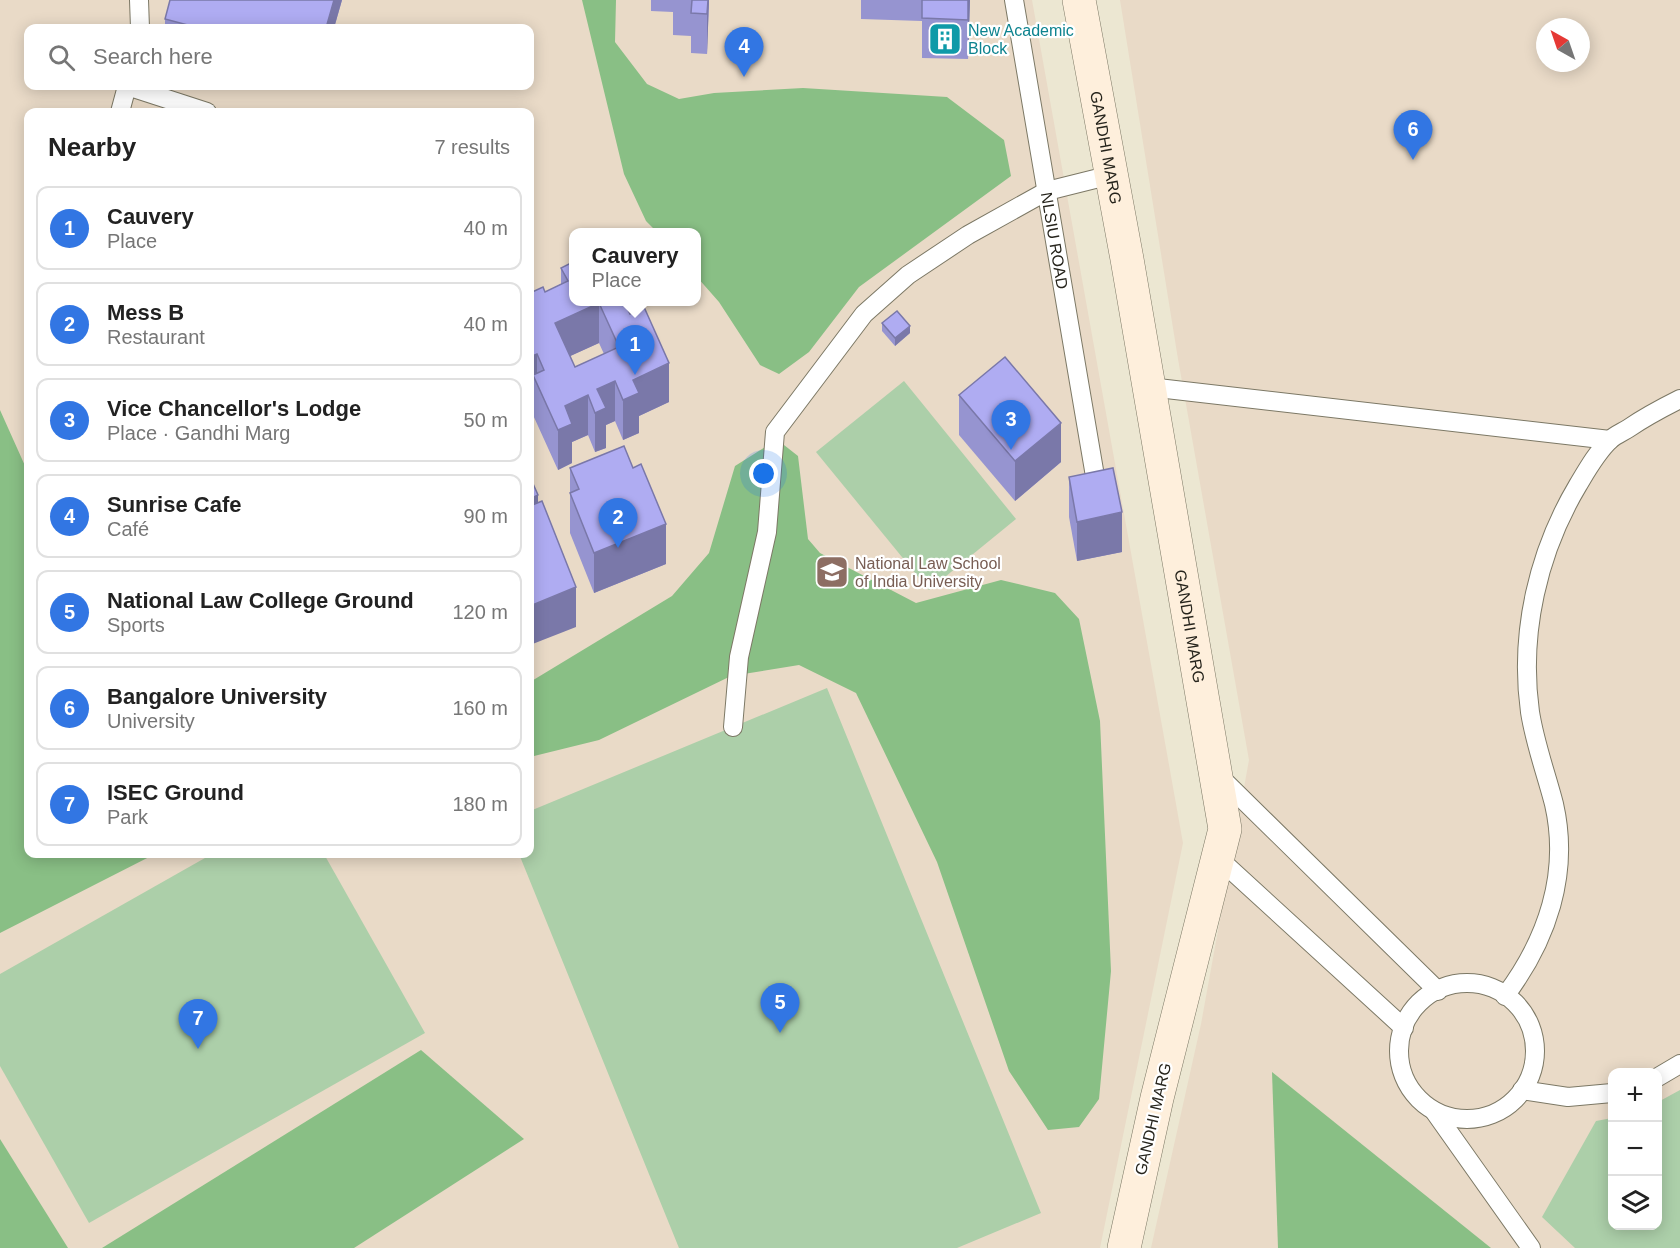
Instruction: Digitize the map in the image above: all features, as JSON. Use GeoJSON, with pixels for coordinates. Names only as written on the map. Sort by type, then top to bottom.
{"type":"FeatureCollection","features":[{"type":"Feature","properties":{"kind":"main road","name":"GANDHI MARG"},"geometry":{"type":"LineString","coordinates":[[1079,0],[1149,387],[1225,829],[1157,1098],[1124,1248]]}},
{"type":"Feature","properties":{"kind":"lane"},"geometry":{"type":"LineString","coordinates":[[139,0],[140,24]]}},
{"type":"Feature","properties":{"kind":"lane","name":"NLSIU ROAD"},"geometry":{"type":"LineString","coordinates":[[1014,0],[1096,482]]}},
{"type":"Feature","properties":{"kind":"lane"},"geometry":{"type":"LineString","coordinates":[[121,108],[126,90]]}},
{"type":"Feature","properties":{"kind":"lane"},"geometry":{"type":"LineString","coordinates":[[139,90],[195,108]]}},
{"type":"Feature","properties":{"kind":"lane"},"geometry":{"type":"LineString","coordinates":[[733,727],[739,657],[767,532],[775,432],[864,314],[908,275],[968,235],[1047,191],[1111,175]]}},
{"type":"Feature","properties":{"kind":"lane"},"geometry":{"type":"LineString","coordinates":[[1149,387],[1610,440]]}},
{"type":"Feature","properties":{"kind":"lane"},"geometry":{"type":"LineString","coordinates":[[1505,996],[1535,951],[1546,926],[1558,868],[1558,837],[1554,805],[1536,743],[1527,677],[1531,612],[1539,575],[1559,521],[1587,471],[1610,440],[1654,412],[1680,399]]}},
{"type":"Feature","properties":{"kind":"lane"},"geometry":{"type":"LineString","coordinates":[[1215,773],[1438,991]]}},
{"type":"Feature","properties":{"kind":"lane"},"geometry":{"type":"LineString","coordinates":[[1217,857],[1404,1028]]}},
{"type":"Feature","properties":{"kind":"lane"},"geometry":{"type":"LineString","coordinates":[[1483,985],[1513,1001],[1524,1014],[1532,1029],[1535,1047],[1533,1065],[1522,1090],[1503,1109],[1486,1116],[1468,1119],[1450,1117],[1434,1111],[1419,1100],[1408,1086],[1401,1070],[1399,1052],[1404,1028],[1419,1004],[1438,991],[1448,986],[1483,985]]}},
{"type":"Feature","properties":{"kind":"lane"},"geometry":{"type":"LineString","coordinates":[[1662,1075],[1680,1064]]}},
{"type":"Feature","properties":{"kind":"lane"},"geometry":{"type":"LineString","coordinates":[[1522,1090],[1568,1097],[1608,1093]]}},
{"type":"Feature","properties":{"kind":"lane"},"geometry":{"type":"LineString","coordinates":[[1434,1111],[1532,1248]]}},
{"type":"Feature","properties":{"kind":"shaded area","name":"National Law School of India University"},"geometry":{"type":"Polygon","coordinates":[[[0,0],[1032,0],[1183,843],[1100,1248],[0,1248],[0,0]]]}},
{"type":"Feature","properties":{"kind":"shaded area"},"geometry":{"type":"Polygon","coordinates":[[[1120,0],[1680,0],[1680,1248],[1151,1248],[1201,1024],[1249,760],[1178,359],[1120,0]]]}},
{"type":"Feature","properties":{"kind":"green space"},"geometry":{"type":"Polygon","coordinates":[[[582,0],[616,0],[615,42],[647,84],[679,99],[714,93],[803,88],[947,97],[1004,140],[1011,176],[859,287],[809,352],[779,374],[760,365],[719,302],[701,282],[701,228],[653,228],[646,221],[624,174],[582,0]]]}},
{"type":"Feature","properties":{"kind":"green space"},"geometry":{"type":"Polygon","coordinates":[[[904,381],[1016,519],[929,590],[816,452],[904,381]]]}},
{"type":"Feature","properties":{"kind":"green space"},"geometry":{"type":"Polygon","coordinates":[[[0,410],[24,464],[24,858],[147,858],[0,933],[0,410]]]}},
{"type":"Feature","properties":{"kind":"green space"},"geometry":{"type":"Polygon","coordinates":[[[784,445],[798,456],[808,539],[820,553],[916,603],[1001,580],[1055,593],[1079,619],[1100,721],[1111,971],[1099,1099],[1079,1127],[1048,1130],[1009,1071],[937,862],[856,693],[799,665],[731,676],[599,740],[534,756],[534,680],[672,596],[709,553],[735,466],[765,447],[784,445]]]}},
{"type":"Feature","properties":{"kind":"green space"},"geometry":{"type":"Polygon","coordinates":[[[827,688],[1041,1213],[957,1248],[679,1248],[521,858],[534,858],[534,809],[827,688]]]}},
{"type":"Feature","properties":{"kind":"green space"},"geometry":{"type":"Polygon","coordinates":[[[205,858],[326,858],[425,1033],[89,1223],[0,1066],[0,974],[205,858]]]}},
{"type":"Feature","properties":{"kind":"green space"},"geometry":{"type":"Polygon","coordinates":[[[421,1050],[524,1139],[354,1248],[102,1248],[421,1050]]]}},
{"type":"Feature","properties":{"kind":"green space"},"geometry":{"type":"Polygon","coordinates":[[[1272,1072],[1491,1248],[1278,1248],[1272,1072]]]}},
{"type":"Feature","properties":{"kind":"green space"},"geometry":{"type":"Polygon","coordinates":[[[1680,1090],[1680,1248],[1575,1248],[1542,1217],[1596,1121],[1608,1119],[1608,1230],[1662,1230],[1662,1100],[1680,1090]]]}},
{"type":"Feature","properties":{"kind":"green space"},"geometry":{"type":"Polygon","coordinates":[[[0,1139],[68,1248],[0,1248],[0,1139]]]}},
{"type":"Feature","properties":{"kind":"building"},"geometry":{"type":"Polygon","coordinates":[[[170,0],[334,0],[327,24],[184,24],[165,19],[170,0]]]}},
{"type":"Feature","properties":{"kind":"building"},"geometry":{"type":"Polygon","coordinates":[[[692,0],[708,0],[707,14],[691,13],[692,0]]]}},
{"type":"Feature","properties":{"kind":"building"},"geometry":{"type":"Polygon","coordinates":[[[922,0],[968,0],[968,20],[922,18],[922,0]]]}},
{"type":"Feature","properties":{"kind":"building"},"geometry":{"type":"Polygon","coordinates":[[[569,264],[569,306],[592,306],[555,323],[575,367],[619,347],[600,306],[626,306],[630,314],[644,307],[669,363],[633,380],[639,393],[623,400],[615,381],[597,389],[606,408],[595,413],[588,395],[565,406],[572,424],[558,430],[534,377],[534,375],[544,370],[537,354],[534,355],[534,291],[543,287],[545,292],[568,281],[561,268],[569,264]]]}},
{"type":"Feature","properties":{"kind":"building"},"geometry":{"type":"Polygon","coordinates":[[[897,311],[910,326],[895,338],[882,323],[897,311]]]}},
{"type":"Feature","properties":{"kind":"building"},"geometry":{"type":"Polygon","coordinates":[[[1005,357],[1061,423],[1015,461],[959,395],[1005,357]]]}},
{"type":"Feature","properties":{"kind":"building"},"geometry":{"type":"Polygon","coordinates":[[[624,446],[633,468],[641,464],[666,524],[594,553],[570,493],[579,489],[570,468],[624,446]]]}},
{"type":"Feature","properties":{"kind":"building"},"geometry":{"type":"Polygon","coordinates":[[[1113,468],[1122,512],[1077,522],[1069,477],[1113,468]]]}},
{"type":"Feature","properties":{"kind":"building"},"geometry":{"type":"Polygon","coordinates":[[[542,501],[576,587],[534,604],[534,504],[542,501]]]}},
{"type":"Feature","properties":{"kind":"place","name":"New Academic Block"},"geometry":{"type":"Point","coordinates":[945,39]}},
{"type":"Feature","properties":{"kind":"place","name":"Sunrise Cafe"},"geometry":{"type":"Point","coordinates":[744,77]}},
{"type":"Feature","properties":{"kind":"place","name":"Bangalore University"},"geometry":{"type":"Point","coordinates":[1413,160]}},
{"type":"Feature","properties":{"kind":"place","name":"Cauvery"},"geometry":{"type":"Point","coordinates":[635,375]}},
{"type":"Feature","properties":{"kind":"place","name":"Vice Chancellor's Lodge"},"geometry":{"type":"Point","coordinates":[1011,450]}},
{"type":"Feature","properties":{"kind":"place","name":"Mess B"},"geometry":{"type":"Point","coordinates":[618,548]}},
{"type":"Feature","properties":{"kind":"place","name":"National Law School of India University"},"geometry":{"type":"Point","coordinates":[832,572]}},
{"type":"Feature","properties":{"kind":"place","name":"National Law College Ground"},"geometry":{"type":"Point","coordinates":[780,1033]}},
{"type":"Feature","properties":{"kind":"place","name":"ISEC Ground"},"geometry":{"type":"Point","coordinates":[198,1049]}}]}
